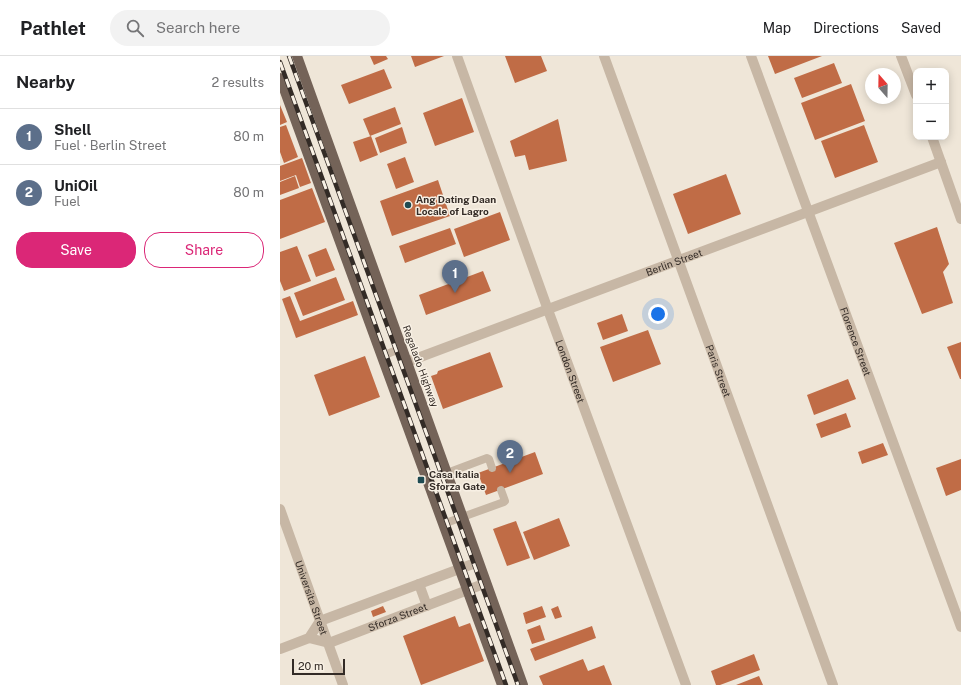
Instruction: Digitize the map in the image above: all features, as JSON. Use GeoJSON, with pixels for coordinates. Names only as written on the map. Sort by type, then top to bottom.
{"type":"FeatureCollection","features":[{"type":"Feature","properties":{"kind":"main road","name":"Regalado Highway"},"geometry":{"type":"LineString","coordinates":[[297,56],[523,685]]}},
{"type":"Feature","properties":{"kind":"main road"},"geometry":{"type":"LineString","coordinates":[[280,78],[502,685]]}},
{"type":"Feature","properties":{"kind":"street","name":"London Street"},"geometry":{"type":"LineString","coordinates":[[457,56],[548,310],[686,685]]}},
{"type":"Feature","properties":{"kind":"street","name":"Paris Street"},"geometry":{"type":"LineString","coordinates":[[604,56],[833,685]]}},
{"type":"Feature","properties":{"kind":"street","name":"Florence Street"},"geometry":{"type":"LineString","coordinates":[[751,56],[961,627]]}},
{"type":"Feature","properties":{"kind":"street"},"geometry":{"type":"LineString","coordinates":[[901,56],[913,87]]}},
{"type":"Feature","properties":{"kind":"street"},"geometry":{"type":"LineString","coordinates":[[933,140],[961,219]]}},
{"type":"Feature","properties":{"kind":"street","name":"Berlin Street"},"geometry":{"type":"LineString","coordinates":[[407,362],[941,162]]}},
{"type":"Feature","properties":{"kind":"street","name":"Universita Street"},"geometry":{"type":"LineString","coordinates":[[280,510],[344,685]]}},
{"type":"Feature","properties":{"kind":"street"},"geometry":{"type":"LineString","coordinates":[[309,638],[320,621],[478,562]]}},
{"type":"Feature","properties":{"kind":"street"},"geometry":{"type":"LineString","coordinates":[[419,584],[427,606]]}},
{"type":"Feature","properties":{"kind":"street","name":"Sforza Street"},"geometry":{"type":"LineString","coordinates":[[328,643],[486,584]]}},
{"type":"Feature","properties":{"kind":"street"},"geometry":{"type":"LineString","coordinates":[[280,649],[309,638],[328,643]]}},
{"type":"Feature","properties":{"kind":"lane"},"geometry":{"type":"LineString","coordinates":[[382,356],[402,348]]}},
{"type":"Feature","properties":{"kind":"lane"},"geometry":{"type":"LineString","coordinates":[[447,473],[487,458],[489,459],[492,468]]}},
{"type":"Feature","properties":{"kind":"lane"},"geometry":{"type":"LineString","coordinates":[[443,524],[504,502],[505,501],[501,490]]}},
{"type":"Feature","properties":{"kind":"building"},"geometry":{"type":"Polygon","coordinates":[[[370,56],[386,56],[388,59],[374,65],[370,56]]]}},
{"type":"Feature","properties":{"kind":"building"},"geometry":{"type":"Polygon","coordinates":[[[411,56],[444,56],[415,67],[411,56]]]}},
{"type":"Feature","properties":{"kind":"building"},"geometry":{"type":"Polygon","coordinates":[[[505,56],[541,56],[547,71],[515,83],[505,56]]]}},
{"type":"Feature","properties":{"kind":"building"},"geometry":{"type":"Polygon","coordinates":[[[768,56],[822,56],[775,74],[768,56]]]}},
{"type":"Feature","properties":{"kind":"building"},"geometry":{"type":"Polygon","coordinates":[[[834,63],[842,83],[802,98],[794,78],[834,63]]]}},
{"type":"Feature","properties":{"kind":"building"},"geometry":{"type":"Polygon","coordinates":[[[384,69],[392,88],[349,104],[341,85],[384,69]]]}},
{"type":"Feature","properties":{"kind":"building"},"geometry":{"type":"Polygon","coordinates":[[[851,84],[865,121],[815,140],[801,103],[851,84]]]}},
{"type":"Feature","properties":{"kind":"building"},"geometry":{"type":"Polygon","coordinates":[[[462,98],[474,132],[435,146],[423,113],[462,98]]]}},
{"type":"Feature","properties":{"kind":"building"},"geometry":{"type":"Polygon","coordinates":[[[280,105],[287,122],[280,125],[280,105]]]}},
{"type":"Feature","properties":{"kind":"building"},"geometry":{"type":"Polygon","coordinates":[[[395,107],[401,124],[370,136],[363,119],[395,107]]]}},
{"type":"Feature","properties":{"kind":"building"},"geometry":{"type":"Polygon","coordinates":[[[558,119],[567,161],[529,170],[525,155],[515,157],[510,141],[558,119]]]}},
{"type":"Feature","properties":{"kind":"building"},"geometry":{"type":"Polygon","coordinates":[[[286,125],[298,157],[284,163],[280,152],[280,127],[286,125]]]}},
{"type":"Feature","properties":{"kind":"building"},"geometry":{"type":"Polygon","coordinates":[[[864,125],[878,162],[835,178],[821,141],[864,125]]]}},
{"type":"Feature","properties":{"kind":"building"},"geometry":{"type":"Polygon","coordinates":[[[402,127],[407,143],[380,153],[375,138],[402,127]]]}},
{"type":"Feature","properties":{"kind":"building"},"geometry":{"type":"Polygon","coordinates":[[[371,136],[378,155],[360,162],[353,142],[371,136]]]}},
{"type":"Feature","properties":{"kind":"building"},"geometry":{"type":"Polygon","coordinates":[[[405,157],[414,182],[396,189],[387,164],[405,157]]]}},
{"type":"Feature","properties":{"kind":"building"},"geometry":{"type":"Polygon","coordinates":[[[302,158],[311,183],[300,187],[296,175],[280,181],[280,166],[302,158]]]}},
{"type":"Feature","properties":{"kind":"building"},"geometry":{"type":"Polygon","coordinates":[[[726,174],[741,214],[688,234],[673,194],[726,174]]]}},
{"type":"Feature","properties":{"kind":"building"},"geometry":{"type":"Polygon","coordinates":[[[295,176],[299,188],[280,195],[280,182],[295,176]]]}},
{"type":"Feature","properties":{"kind":"building"},"geometry":{"type":"Polygon","coordinates":[[[438,180],[450,216],[392,236],[380,201],[438,180]]]}},
{"type":"Feature","properties":{"kind":"building"},"geometry":{"type":"Polygon","coordinates":[[[312,188],[325,222],[280,239],[280,200],[312,188]]]}},
{"type":"Feature","properties":{"kind":"building"},"geometry":{"type":"Polygon","coordinates":[[[500,212],[510,240],[464,257],[454,229],[500,212]]]}},
{"type":"Feature","properties":{"kind":"building"},"geometry":{"type":"Polygon","coordinates":[[[937,227],[949,264],[943,272],[953,303],[922,314],[894,243],[937,227]]]}},
{"type":"Feature","properties":{"kind":"building"},"geometry":{"type":"Polygon","coordinates":[[[450,228],[456,244],[405,263],[399,246],[450,228]]]}},
{"type":"Feature","properties":{"kind":"building"},"geometry":{"type":"Polygon","coordinates":[[[297,246],[311,281],[284,291],[280,281],[280,252],[297,246]]]}},
{"type":"Feature","properties":{"kind":"building"},"geometry":{"type":"Polygon","coordinates":[[[326,248],[335,270],[316,277],[308,255],[326,248]]]}},
{"type":"Feature","properties":{"kind":"building"},"geometry":{"type":"Polygon","coordinates":[[[483,271],[491,291],[426,315],[419,295],[483,271]]]}},
{"type":"Feature","properties":{"kind":"building"},"geometry":{"type":"Polygon","coordinates":[[[336,277],[345,300],[303,316],[294,293],[336,277]]]}},
{"type":"Feature","properties":{"kind":"building"},"geometry":{"type":"Polygon","coordinates":[[[290,296],[300,321],[353,301],[358,315],[296,338],[282,299],[290,296]]]}},
{"type":"Feature","properties":{"kind":"building"},"geometry":{"type":"Polygon","coordinates":[[[622,314],[628,331],[603,340],[597,323],[622,314]]]}},
{"type":"Feature","properties":{"kind":"building"},"geometry":{"type":"Polygon","coordinates":[[[648,330],[661,364],[613,382],[600,347],[648,330]]]}},
{"type":"Feature","properties":{"kind":"building"},"geometry":{"type":"Polygon","coordinates":[[[961,342],[961,379],[960,379],[947,347],[961,342]]]}},
{"type":"Feature","properties":{"kind":"building"},"geometry":{"type":"Polygon","coordinates":[[[490,352],[503,387],[443,409],[431,376],[437,374],[438,371],[490,352]]]}},
{"type":"Feature","properties":{"kind":"building"},"geometry":{"type":"Polygon","coordinates":[[[365,356],[380,397],[329,416],[314,375],[365,356]]]}},
{"type":"Feature","properties":{"kind":"building"},"geometry":{"type":"Polygon","coordinates":[[[848,379],[856,399],[814,415],[807,395],[848,379]]]}},
{"type":"Feature","properties":{"kind":"building"},"geometry":{"type":"Polygon","coordinates":[[[846,413],[851,427],[821,438],[816,424],[846,413]]]}},
{"type":"Feature","properties":{"kind":"building"},"geometry":{"type":"Polygon","coordinates":[[[883,443],[888,455],[862,464],[858,452],[883,443]]]}},
{"type":"Feature","properties":{"kind":"building"},"geometry":{"type":"Polygon","coordinates":[[[535,452],[543,474],[486,495],[478,473],[535,452]]]}},
{"type":"Feature","properties":{"kind":"building"},"geometry":{"type":"Polygon","coordinates":[[[961,459],[961,490],[946,496],[936,468],[961,459]]]}},
{"type":"Feature","properties":{"kind":"building"},"geometry":{"type":"Polygon","coordinates":[[[559,518],[570,546],[534,560],[523,532],[559,518]]]}},
{"type":"Feature","properties":{"kind":"building"},"geometry":{"type":"Polygon","coordinates":[[[516,521],[530,558],[507,566],[493,529],[516,521]]]}},
{"type":"Feature","properties":{"kind":"building"},"geometry":{"type":"Polygon","coordinates":[[[383,606],[386,612],[373,617],[371,611],[383,606]]]}},
{"type":"Feature","properties":{"kind":"building"},"geometry":{"type":"Polygon","coordinates":[[[542,606],[546,617],[526,624],[523,613],[542,606]]]}},
{"type":"Feature","properties":{"kind":"building"},"geometry":{"type":"Polygon","coordinates":[[[558,606],[562,617],[555,619],[551,609],[558,606]]]}},
{"type":"Feature","properties":{"kind":"building"},"geometry":{"type":"Polygon","coordinates":[[[455,616],[459,627],[470,623],[484,661],[421,685],[403,636],[455,616]]]}},
{"type":"Feature","properties":{"kind":"building"},"geometry":{"type":"Polygon","coordinates":[[[540,625],[545,640],[532,644],[527,630],[540,625]]]}},
{"type":"Feature","properties":{"kind":"building"},"geometry":{"type":"Polygon","coordinates":[[[592,626],[596,638],[535,661],[530,649],[592,626]]]}},
{"type":"Feature","properties":{"kind":"building"},"geometry":{"type":"Polygon","coordinates":[[[754,654],[760,670],[720,685],[716,685],[711,671],[754,654]]]}},
{"type":"Feature","properties":{"kind":"building"},"geometry":{"type":"Polygon","coordinates":[[[583,659],[588,671],[604,665],[612,685],[543,685],[539,676],[583,659]]]}},
{"type":"Feature","properties":{"kind":"building"},"geometry":{"type":"Polygon","coordinates":[[[759,676],[763,685],[736,685],[759,676]]]}},
{"type":"Feature","properties":{"kind":"railway"},"geometry":{"type":"LineString","coordinates":[[289,56],[518,685]]}},
{"type":"Feature","properties":{"kind":"railway"},"geometry":{"type":"LineString","coordinates":[[280,62],[506,685]]}},
{"type":"Feature","properties":{"kind":"place","name":"Ang Dating Daan Locale of Lagro"},"geometry":{"type":"Point","coordinates":[408,205]}},
{"type":"Feature","properties":{"kind":"place","name":"Shell"},"geometry":{"type":"Point","coordinates":[455,293]}},
{"type":"Feature","properties":{"kind":"place","name":"UniOil"},"geometry":{"type":"Point","coordinates":[510,473]}},
{"type":"Feature","properties":{"kind":"place","name":"Casa Italia Sforza Gate"},"geometry":{"type":"Point","coordinates":[421,480]}}]}
